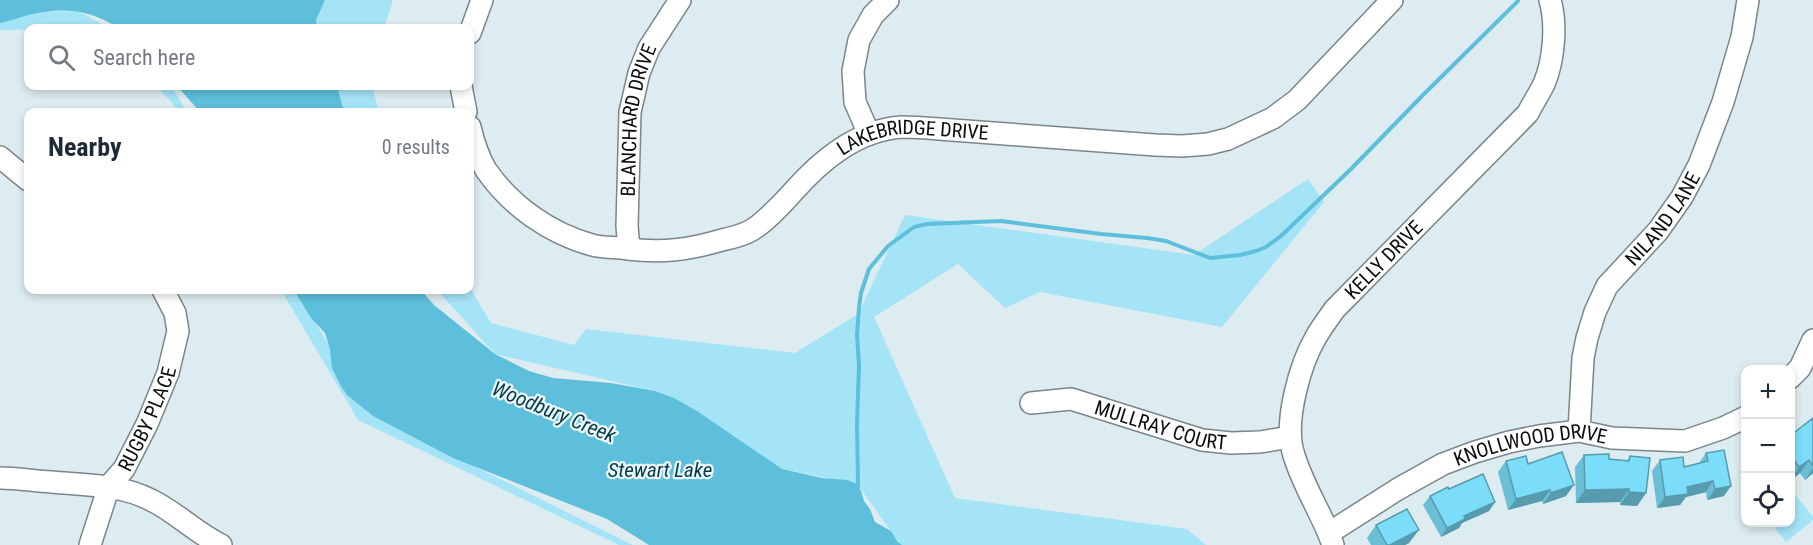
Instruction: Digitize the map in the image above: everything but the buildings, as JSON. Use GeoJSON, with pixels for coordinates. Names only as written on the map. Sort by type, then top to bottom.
{"type":"FeatureCollection","features":[{"type":"Feature","properties":{"kind":"street"},"geometry":{"type":"LineString","coordinates":[[473,24],[482,0]]}},
{"type":"Feature","properties":{"kind":"street","name":"BLANCHARD DRIVE"},"geometry":{"type":"LineString","coordinates":[[629,249],[627,226],[630,112],[639,73],[649,48],[680,0]]}},
{"type":"Feature","properties":{"kind":"street"},"geometry":{"type":"LineString","coordinates":[[868,134],[855,102],[853,71],[859,40],[873,15],[888,0]]}},
{"type":"Feature","properties":{"kind":"street","name":"LAKEBRIDGE DRIVE"},"geometry":{"type":"LineString","coordinates":[[474,138],[485,168],[507,195],[532,217],[563,235],[594,246],[664,252],[697,248],[750,232],[834,152],[868,134],[903,127],[1155,145],[1199,145],[1228,139],[1273,118],[1297,100],[1392,0]]}},
{"type":"Feature","properties":{"kind":"street","name":"KELLY DRIVE"},"geometry":{"type":"LineString","coordinates":[[1331,539],[1305,483],[1290,437],[1294,395],[1305,362],[1315,338],[1334,310],[1528,113],[1544,82],[1550,60],[1555,33],[1550,0]]}},
{"type":"Feature","properties":{"kind":"street","name":"NILAND LANE"},"geometry":{"type":"LineString","coordinates":[[1579,431],[1583,358],[1595,312],[1607,286],[1658,231],[1682,197],[1699,165],[1726,91],[1742,37],[1748,0]]}},
{"type":"Feature","properties":{"kind":"street"},"geometry":{"type":"LineString","coordinates":[[462,90],[465,108]]}},
{"type":"Feature","properties":{"kind":"street"},"geometry":{"type":"LineString","coordinates":[[0,157],[24,177]]}},
{"type":"Feature","properties":{"kind":"street","name":"RUGBY PLACE"},"geometry":{"type":"LineString","coordinates":[[90,545],[109,486],[124,469],[147,424],[168,373],[178,331],[175,313],[165,294]]}},
{"type":"Feature","properties":{"kind":"street"},"geometry":{"type":"LineString","coordinates":[[1795,374],[1813,340]]}},
{"type":"Feature","properties":{"kind":"street","name":"MULLRAY COURT"},"geometry":{"type":"LineString","coordinates":[[1031,403],[1071,399],[1202,440],[1231,443],[1260,442],[1290,437]]}},
{"type":"Feature","properties":{"kind":"street","name":"KNOLLWOOD DRIVE"},"geometry":{"type":"LineString","coordinates":[[1331,539],[1398,489],[1443,464],[1509,442],[1579,431],[1612,438],[1685,441],[1742,419]]}},
{"type":"Feature","properties":{"kind":"street"},"geometry":{"type":"LineString","coordinates":[[0,478],[109,486],[135,493],[181,518],[206,538],[221,545]]}},
{"type":"Feature","properties":{"kind":"shaded area"},"geometry":{"type":"Polygon","coordinates":[[[305,0],[393,0],[385,24],[317,24],[305,0]]]}},
{"type":"Feature","properties":{"kind":"shaded area"},"geometry":{"type":"Polygon","coordinates":[[[78,11],[102,24],[24,24],[24,30],[0,30],[0,13],[78,11]]]}},
{"type":"Feature","properties":{"kind":"shaded area"},"geometry":{"type":"Polygon","coordinates":[[[159,90],[173,90],[185,108],[175,108],[159,90]]]}},
{"type":"Feature","properties":{"kind":"shaded area"},"geometry":{"type":"Polygon","coordinates":[[[333,90],[373,90],[378,108],[337,108],[333,90]]]}},
{"type":"Feature","properties":{"kind":"shaded area"},"geometry":{"type":"Polygon","coordinates":[[[1308,179],[1324,202],[1222,327],[1040,292],[1005,308],[958,264],[874,317],[955,498],[1187,529],[1206,545],[901,545],[857,484],[782,469],[655,391],[495,354],[441,294],[474,294],[491,323],[574,345],[586,329],[795,353],[858,314],[905,215],[1194,255],[1308,179]]]}},
{"type":"Feature","properties":{"kind":"shaded area"},"geometry":{"type":"Polygon","coordinates":[[[283,294],[297,294],[373,416],[633,545],[619,545],[358,420],[283,294]]]}},
{"type":"Feature","properties":{"kind":"shaded area"},"geometry":{"type":"Polygon","coordinates":[[[1795,494],[1813,520],[1786,542],[1774,527],[1795,527],[1795,494]]]}},
{"type":"Feature","properties":{"kind":"water"},"geometry":{"type":"Polygon","coordinates":[[[0,0],[325,0],[316,20],[316,24],[111,24],[86,13],[75,11],[41,12],[0,23],[0,0]]]}},
{"type":"Feature","properties":{"kind":"water"},"geometry":{"type":"Polygon","coordinates":[[[181,90],[338,90],[343,108],[196,108],[181,90]]]}},
{"type":"Feature","properties":{"kind":"water","name":"Stewart Lake"},"geometry":{"type":"Polygon","coordinates":[[[296,294],[424,294],[434,305],[495,354],[529,371],[553,378],[611,383],[655,391],[674,398],[697,411],[782,469],[822,478],[847,480],[857,484],[875,522],[891,531],[902,545],[649,545],[607,519],[453,458],[373,416],[347,395],[341,386],[332,368],[325,333],[311,318],[296,294]]]}},
{"type":"Feature","properties":{"kind":"waterway"},"geometry":{"type":"LineString","coordinates":[[858,487],[859,365],[857,335],[859,307],[869,269],[888,246],[914,227],[927,224],[1001,221],[1166,241],[1210,258],[1256,251],[1281,236],[1518,1]]}},
{"type":"Feature","properties":{"kind":"water label","name":"Woodbury Creek"},"geometry":{"type":"Point","coordinates":[554,412]}}]}
